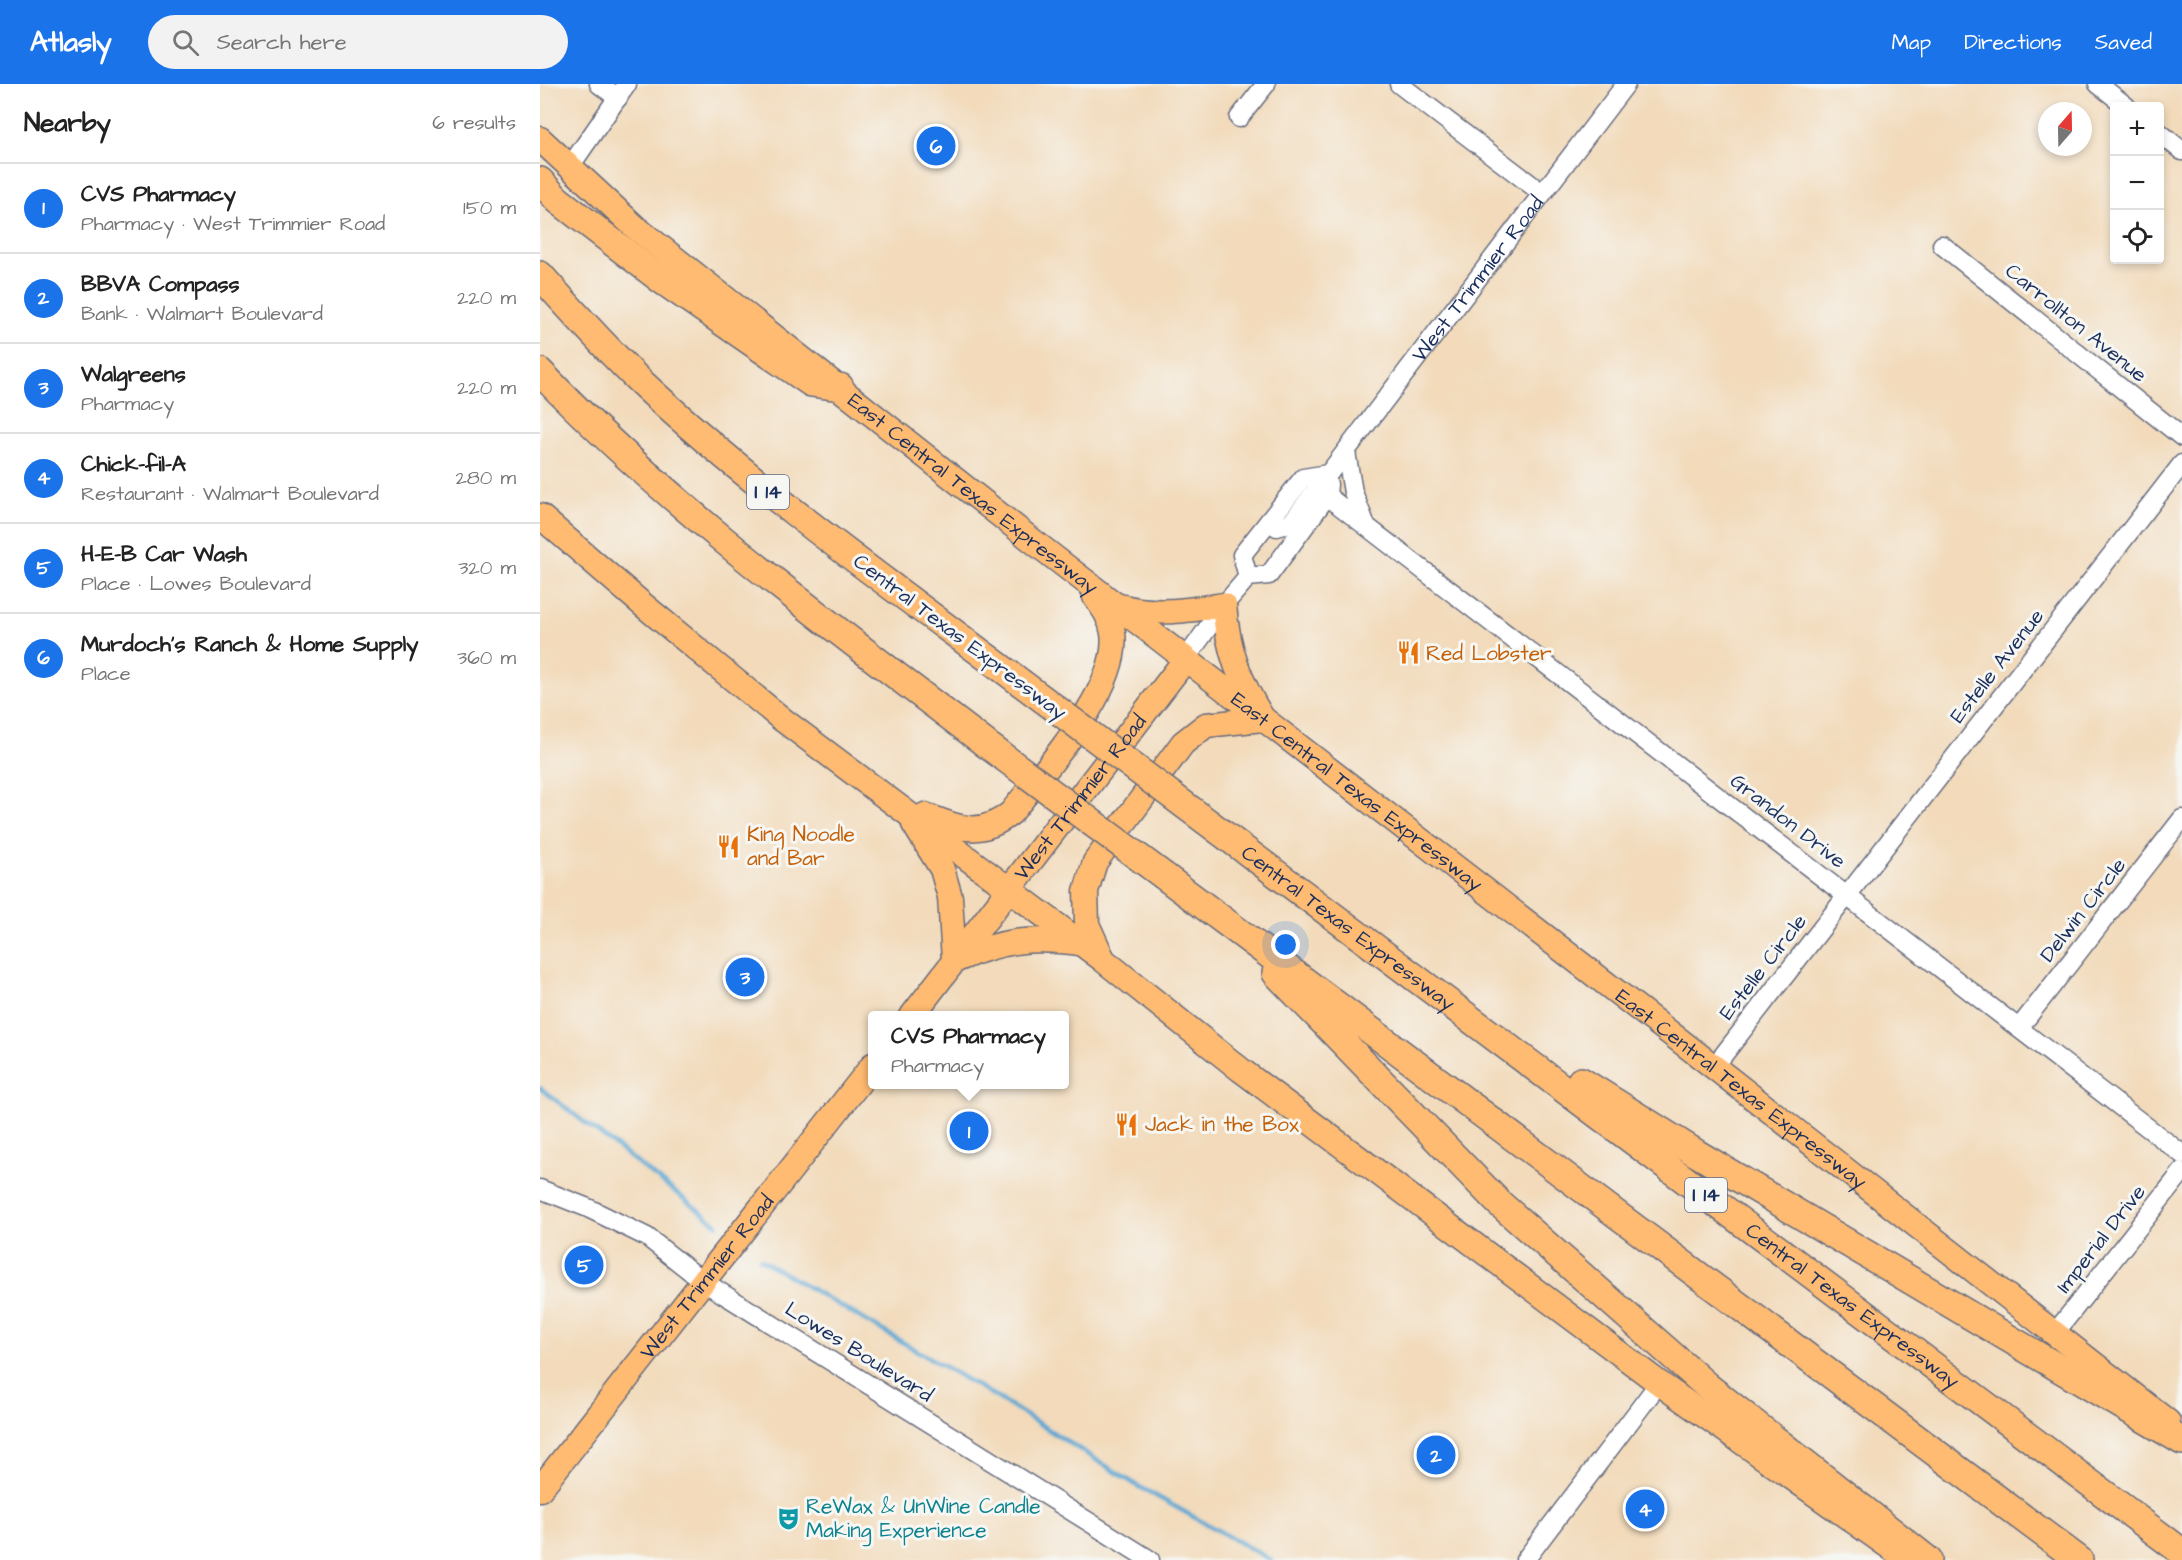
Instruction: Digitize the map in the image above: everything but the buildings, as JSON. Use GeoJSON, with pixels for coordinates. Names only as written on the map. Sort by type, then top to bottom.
{"type":"FeatureCollection","features":[{"type":"Feature","properties":{"kind":"highway"},"geometry":{"type":"LineString","coordinates":[[540,182],[558,200],[663,281],[811,383],[840,387]]}},
{"type":"Feature","properties":{"kind":"highway","name":"Central Texas Expressway"},"geometry":{"type":"LineString","coordinates":[[540,275],[642,383],[779,501],[2182,1552]]}},
{"type":"Feature","properties":{"kind":"highway"},"geometry":{"type":"LineString","coordinates":[[540,372],[592,426],[742,557],[986,744],[1228,922],[2079,1560]]}},
{"type":"Feature","properties":{"kind":"highway"},"geometry":{"type":"LineString","coordinates":[[1228,922],[1499,1203],[1707,1386],[1928,1560]]}},
{"type":"Feature","properties":{"kind":"highway"},"geometry":{"type":"LineString","coordinates":[[1504,1043],[1536,1053],[1695,1153],[2182,1442]]}},
{"type":"Feature","properties":{"kind":"main road","name":"East Central Texas Expressway"},"geometry":{"type":"LineString","coordinates":[[540,139],[635,227],[1111,603],[1714,1067],[2182,1432]]}},
{"type":"Feature","properties":{"kind":"main road"},"geometry":{"type":"LineString","coordinates":[[540,516],[642,604],[783,720],[903,807],[1102,959],[1250,1077],[1659,1383],[1908,1560]]}},
{"type":"Feature","properties":{"kind":"main road"},"geometry":{"type":"LineString","coordinates":[[903,807],[961,829],[995,826],[1011,813],[1099,696],[1111,665],[1114,635],[1108,614],[1083,580]]}},
{"type":"Feature","properties":{"kind":"main road"},"geometry":{"type":"LineString","coordinates":[[1102,959],[1087,924],[1086,891],[1095,862],[1183,743],[1206,725],[1263,719],[1242,685],[1234,665],[1224,605],[1161,613],[1141,612],[1111,603]]}},
{"type":"Feature","properties":{"kind":"main road","name":"West Trimmier Road"},"geometry":{"type":"LineString","coordinates":[[916,1011],[1185,660]]}},
{"type":"Feature","properties":{"kind":"main road"},"geometry":{"type":"LineString","coordinates":[[903,807],[942,869],[950,897],[954,961],[1009,942],[1042,938],[1082,944]]}},
{"type":"Feature","properties":{"kind":"main road","name":"West Trimmier Road"},"geometry":{"type":"LineString","coordinates":[[540,1489],[868,1071]]}},
{"type":"Feature","properties":{"kind":"street"},"geometry":{"type":"LineString","coordinates":[[569,168],[623,91],[599,84]]}},
{"type":"Feature","properties":{"kind":"street"},"geometry":{"type":"LineString","coordinates":[[1239,118],[1266,84]]}},
{"type":"Feature","properties":{"kind":"street"},"geometry":{"type":"LineString","coordinates":[[1399,84],[1542,193]]}},
{"type":"Feature","properties":{"kind":"street","name":"West Trimmier Road"},"geometry":{"type":"LineString","coordinates":[[1328,474],[1626,84]]}},
{"type":"Feature","properties":{"kind":"street"},"geometry":{"type":"LineString","coordinates":[[2098,84],[2121,102]]}},
{"type":"Feature","properties":{"kind":"street"},"geometry":{"type":"LineString","coordinates":[[2164,136],[2182,151]]}},
{"type":"Feature","properties":{"kind":"street","name":"Carrollton Avenue"},"geometry":{"type":"LineString","coordinates":[[1942,244],[2182,437]]}},
{"type":"Feature","properties":{"kind":"street"},"geometry":{"type":"LineString","coordinates":[[1346,453],[1353,492],[1366,525]]}},
{"type":"Feature","properties":{"kind":"street","name":"Estelle Avenue"},"geometry":{"type":"LineString","coordinates":[[1847,896],[2182,464]]}},
{"type":"Feature","properties":{"kind":"street"},"geometry":{"type":"LineString","coordinates":[[1248,578],[1242,555],[1302,478],[1328,474],[1328,496]]}},
{"type":"Feature","properties":{"kind":"street","name":"West Trimmier Road"},"geometry":{"type":"LineString","coordinates":[[1185,660],[1224,605],[1248,578],[1269,575],[1328,496]]}},
{"type":"Feature","properties":{"kind":"street","name":"Grandon Drive"},"geometry":{"type":"LineString","coordinates":[[1328,496],[2182,1154]]}},
{"type":"Feature","properties":{"kind":"street","name":"Delwin Circle"},"geometry":{"type":"LineString","coordinates":[[2019,1028],[2182,819]]}},
{"type":"Feature","properties":{"kind":"street","name":"Estelle Circle"},"geometry":{"type":"LineString","coordinates":[[1714,1067],[1847,896]]}},
{"type":"Feature","properties":{"kind":"street","name":"Imperial Drive"},"geometry":{"type":"LineString","coordinates":[[2055,1333],[2182,1172]]}},
{"type":"Feature","properties":{"kind":"street","name":"Lowes Boulevard"},"geometry":{"type":"LineString","coordinates":[[540,1190],[588,1208],[647,1238],[704,1282],[1150,1560]]}},
{"type":"Feature","properties":{"kind":"street"},"geometry":{"type":"LineString","coordinates":[[1525,1560],[1659,1383]]}},
{"type":"Feature","properties":{"kind":"waterway"},"geometry":{"type":"LineString","coordinates":[[540,1088],[718,1225]]}},
{"type":"Feature","properties":{"kind":"waterway"},"geometry":{"type":"LineString","coordinates":[[760,1259],[998,1398],[1138,1486],[1271,1560]]}},
{"type":"Feature","properties":{"kind":"place","name":"Murdoch's Ranch & Home Supply"},"geometry":{"type":"Point","coordinates":[936,146]}},
{"type":"Feature","properties":{"kind":"place","name":"Red Lobster"},"geometry":{"type":"Point","coordinates":[1408,653]}},
{"type":"Feature","properties":{"kind":"place","name":"King Noodle and Bar"},"geometry":{"type":"Point","coordinates":[729,846]}},
{"type":"Feature","properties":{"kind":"place","name":"Walgreens"},"geometry":{"type":"Point","coordinates":[745,977]}},
{"type":"Feature","properties":{"kind":"place","name":"Jack in the Box"},"geometry":{"type":"Point","coordinates":[1127,1124]}},
{"type":"Feature","properties":{"kind":"place","name":"CVS Pharmacy"},"geometry":{"type":"Point","coordinates":[969,1131]}},
{"type":"Feature","properties":{"kind":"place","name":"H-E-B Car Wash"},"geometry":{"type":"Point","coordinates":[584,1265]}},
{"type":"Feature","properties":{"kind":"place","name":"BBVA Compass"},"geometry":{"type":"Point","coordinates":[1436,1455]}},
{"type":"Feature","properties":{"kind":"place","name":"Chick-fil-A"},"geometry":{"type":"Point","coordinates":[1645,1509]}},
{"type":"Feature","properties":{"kind":"place","name":"ReWax & UnWine Candle Making Experience"},"geometry":{"type":"Point","coordinates":[788,1518]}}]}
